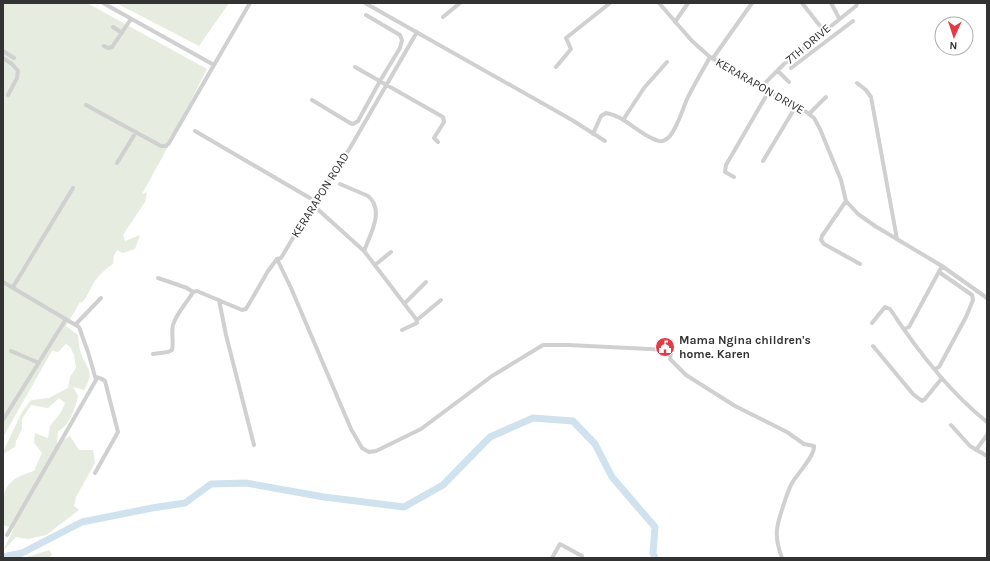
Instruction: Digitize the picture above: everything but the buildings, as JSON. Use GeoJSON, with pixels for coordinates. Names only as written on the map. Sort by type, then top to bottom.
{"type":"FeatureCollection","features":[{"type":"Feature","properties":{"kind":"street"},"geometry":{"type":"LineString","coordinates":[[103,3],[214,65]]}},
{"type":"Feature","properties":{"kind":"street"},"geometry":{"type":"LineString","coordinates":[[86,105],[161,146],[168,144],[250,3]]}},
{"type":"Feature","properties":{"kind":"street"},"geometry":{"type":"LineString","coordinates":[[364,3],[605,141]]}},
{"type":"Feature","properties":{"kind":"street"},"geometry":{"type":"LineString","coordinates":[[443,17],[460,3]]}},
{"type":"Feature","properties":{"kind":"street"},"geometry":{"type":"LineString","coordinates":[[556,67],[571,49],[566,38],[610,3]]}},
{"type":"Feature","properties":{"kind":"street","name":"KERARAPON DRIVE"},"geometry":{"type":"LineString","coordinates":[[659,3],[692,41],[712,58],[810,114],[817,123],[823,136],[841,180],[846,201]]}},
{"type":"Feature","properties":{"kind":"street"},"geometry":{"type":"LineString","coordinates":[[675,22],[688,3]]}},
{"type":"Feature","properties":{"kind":"street"},"geometry":{"type":"LineString","coordinates":[[594,134],[601,116],[604,113],[608,113],[623,120],[657,141],[665,140],[670,136],[688,97],[712,58],[752,3]]}},
{"type":"Feature","properties":{"kind":"street"},"geometry":{"type":"LineString","coordinates":[[802,3],[824,30]]}},
{"type":"Feature","properties":{"kind":"street"},"geometry":{"type":"LineString","coordinates":[[831,3],[840,18]]}},
{"type":"Feature","properties":{"kind":"street","name":"7TH DRIVE"},"geometry":{"type":"LineString","coordinates":[[761,87],[824,30],[856,6],[857,3]]}},
{"type":"Feature","properties":{"kind":"street"},"geometry":{"type":"LineString","coordinates":[[312,100],[350,123],[355,123],[400,48],[402,40],[397,33],[366,15]]}},
{"type":"Feature","properties":{"kind":"street"},"geometry":{"type":"LineString","coordinates":[[104,46],[110,48],[131,19]]}},
{"type":"Feature","properties":{"kind":"street"},"geometry":{"type":"LineString","coordinates":[[791,68],[853,21]]}},
{"type":"Feature","properties":{"kind":"street"},"geometry":{"type":"LineString","coordinates":[[113,27],[122,33]]}},
{"type":"Feature","properties":{"kind":"street","name":"KERARAPON ROAD"},"geometry":{"type":"LineString","coordinates":[[219,300],[242,310],[247,309],[268,271],[277,259],[281,258],[314,203],[350,148],[417,32]]}},
{"type":"Feature","properties":{"kind":"street"},"geometry":{"type":"LineString","coordinates":[[808,44],[815,50]]}},
{"type":"Feature","properties":{"kind":"street"},"geometry":{"type":"LineString","coordinates":[[3,52],[14,58]]}},
{"type":"Feature","properties":{"kind":"street"},"geometry":{"type":"LineString","coordinates":[[3,58],[12,64],[18,71],[17,78],[8,95]]}},
{"type":"Feature","properties":{"kind":"street"},"geometry":{"type":"LineString","coordinates":[[623,120],[644,88],[667,62]]}},
{"type":"Feature","properties":{"kind":"street"},"geometry":{"type":"LineString","coordinates":[[355,67],[443,117],[444,122],[434,138],[438,142]]}},
{"type":"Feature","properties":{"kind":"street"},"geometry":{"type":"LineString","coordinates":[[778,71],[789,82]]}},
{"type":"Feature","properties":{"kind":"street"},"geometry":{"type":"LineString","coordinates":[[857,82],[866,90],[871,98],[896,239]]}},
{"type":"Feature","properties":{"kind":"street"},"geometry":{"type":"LineString","coordinates":[[734,177],[725,172],[725,169],[769,91]]}},
{"type":"Feature","properties":{"kind":"street"},"geometry":{"type":"LineString","coordinates":[[810,114],[826,97]]}},
{"type":"Feature","properties":{"kind":"street"},"geometry":{"type":"LineString","coordinates":[[763,161],[796,106]]}},
{"type":"Feature","properties":{"kind":"street"},"geometry":{"type":"LineString","coordinates":[[195,131],[314,203],[364,251],[417,320]]}},
{"type":"Feature","properties":{"kind":"street"},"geometry":{"type":"LineString","coordinates":[[117,163],[136,132]]}},
{"type":"Feature","properties":{"kind":"street"},"geometry":{"type":"LineString","coordinates":[[340,184],[368,196],[373,201],[376,220],[364,251]]}},
{"type":"Feature","properties":{"kind":"street"},"geometry":{"type":"LineString","coordinates":[[13,287],[73,188]]}},
{"type":"Feature","properties":{"kind":"street"},"geometry":{"type":"LineString","coordinates":[[860,264],[824,244],[821,240],[822,236],[846,201],[863,218],[942,266],[987,298]]}},
{"type":"Feature","properties":{"kind":"street"},"geometry":{"type":"LineString","coordinates":[[375,265],[391,252]]}},
{"type":"Feature","properties":{"kind":"street"},"geometry":{"type":"LineString","coordinates":[[277,259],[291,288],[345,417],[359,444],[365,450],[373,452],[380,450],[421,429],[492,376],[543,346],[568,345],[669,350],[671,352],[669,359],[686,375],[735,406],[788,432],[804,444],[814,446],[814,450],[791,484],[777,529],[779,548],[782,558]]}},
{"type":"Feature","properties":{"kind":"street"},"geometry":{"type":"LineString","coordinates":[[904,330],[909,327],[942,266]]}},
{"type":"Feature","properties":{"kind":"street"},"geometry":{"type":"LineString","coordinates":[[935,369],[939,367],[955,338],[973,300],[972,295],[939,272]]}},
{"type":"Feature","properties":{"kind":"street"},"geometry":{"type":"LineString","coordinates":[[158,278],[187,288],[193,292],[197,291],[219,300],[226,336],[254,445]]}},
{"type":"Feature","properties":{"kind":"street"},"geometry":{"type":"LineString","coordinates":[[3,282],[76,324],[81,330],[96,377],[92,388],[7,535]]}},
{"type":"Feature","properties":{"kind":"street"},"geometry":{"type":"LineString","coordinates":[[404,303],[426,282]]}},
{"type":"Feature","properties":{"kind":"street"},"geometry":{"type":"LineString","coordinates":[[154,354],[172,350],[172,328],[174,322],[193,292]]}},
{"type":"Feature","properties":{"kind":"street"},"geometry":{"type":"LineString","coordinates":[[76,324],[101,298]]}},
{"type":"Feature","properties":{"kind":"street"},"geometry":{"type":"LineString","coordinates":[[402,330],[417,323],[417,320],[441,300]]}},
{"type":"Feature","properties":{"kind":"street"},"geometry":{"type":"LineString","coordinates":[[872,323],[885,307],[888,307],[914,344],[942,378],[987,422]]}},
{"type":"Feature","properties":{"kind":"street"},"geometry":{"type":"LineString","coordinates":[[3,420],[66,319]]}},
{"type":"Feature","properties":{"kind":"street"},"geometry":{"type":"LineString","coordinates":[[874,346],[913,394],[922,400],[925,399],[942,378]]}},
{"type":"Feature","properties":{"kind":"street"},"geometry":{"type":"LineString","coordinates":[[11,351],[39,363]]}},
{"type":"Feature","properties":{"kind":"street"},"geometry":{"type":"LineString","coordinates":[[95,473],[118,432],[105,381],[96,377]]}},
{"type":"Feature","properties":{"kind":"street"},"geometry":{"type":"LineString","coordinates":[[951,425],[970,446],[987,456]]}},
{"type":"Feature","properties":{"kind":"street"},"geometry":{"type":"LineString","coordinates":[[976,450],[987,435]]}},
{"type":"Feature","properties":{"kind":"street"},"geometry":{"type":"LineString","coordinates":[[552,558],[560,544],[582,556]]}},
{"type":"Feature","properties":{"kind":"shaded area"},"geometry":{"type":"Polygon","coordinates":[[[3,3],[87,3],[207,69],[142,194],[147,192],[145,202],[123,235],[125,241],[140,235],[135,249],[123,253],[117,250],[114,255],[113,264],[104,270],[97,278],[85,299],[81,303],[80,302],[66,326],[78,335],[80,352],[90,375],[84,390],[73,387],[78,396],[74,411],[66,425],[58,431],[57,443],[70,436],[79,450],[93,450],[95,463],[76,497],[74,506],[79,510],[46,535],[28,539],[16,537],[3,551],[14,528],[3,525],[3,504],[6,490],[9,484],[15,479],[34,471],[42,453],[34,443],[35,433],[48,438],[50,426],[61,412],[65,403],[59,398],[48,408],[31,405],[22,419],[22,429],[16,441],[15,447],[3,454],[3,452],[22,412],[31,400],[49,398],[68,388],[70,377],[76,368],[74,355],[71,348],[66,344],[58,352],[52,351],[3,437],[3,3]]]}},
{"type":"Feature","properties":{"kind":"shaded area"},"geometry":{"type":"Polygon","coordinates":[[[116,3],[229,3],[199,46],[116,3]]]}},
{"type":"Feature","properties":{"kind":"shaded area"},"geometry":{"type":"Polygon","coordinates":[[[49,550],[52,554],[50,558],[24,558],[49,550]]]}},
{"type":"Feature","properties":{"kind":"waterway"},"geometry":{"type":"LineString","coordinates":[[3,557],[22,553],[82,522],[185,503],[211,484],[246,483],[324,497],[404,507],[443,485],[490,437],[533,418],[573,421],[595,444],[612,477],[655,527],[653,553],[655,558]]}},
{"type":"Feature","properties":{"kind":"place","name":"Mama Ngina children's home. Karen"},"geometry":{"type":"Point","coordinates":[665,347]}}]}
